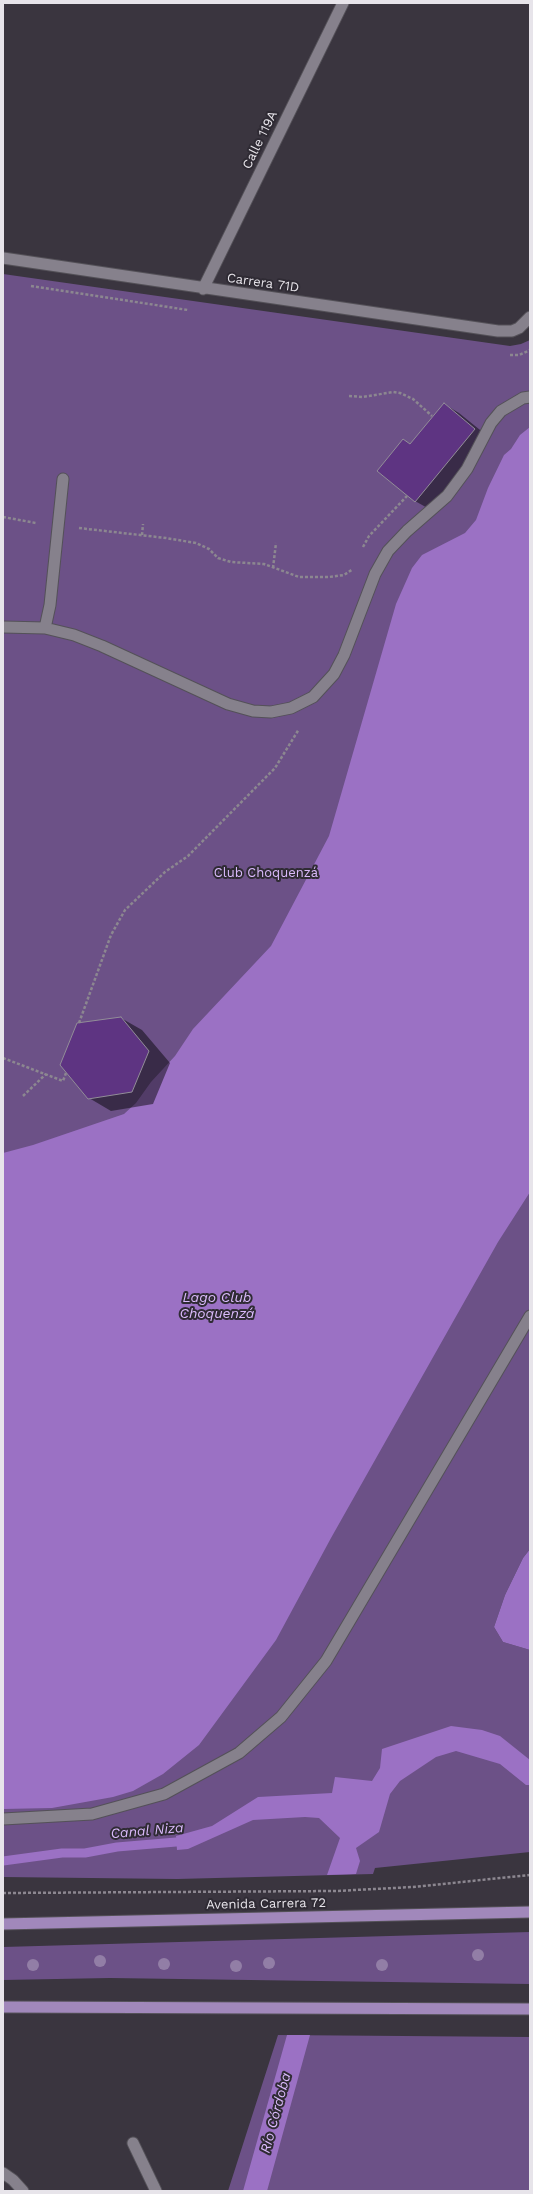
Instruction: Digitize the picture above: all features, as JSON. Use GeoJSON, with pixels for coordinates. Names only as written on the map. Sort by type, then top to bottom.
{"type":"FeatureCollection","features":[{"type":"Feature","properties":{"kind":"highway","name":"Avenida Carrera 72"},"geometry":{"type":"LineString","coordinates":[[3,1924],[530,1912]]}},
{"type":"Feature","properties":{"kind":"highway"},"geometry":{"type":"LineString","coordinates":[[3,2007],[530,2009]]}},
{"type":"Feature","properties":{"kind":"street","name":"Calle 119A"},"geometry":{"type":"LineString","coordinates":[[203,289],[343,3]]}},
{"type":"Feature","properties":{"kind":"street","name":"Carrera 71D"},"geometry":{"type":"LineString","coordinates":[[3,258],[203,289],[498,331],[512,331],[519,328],[530,317]]}},
{"type":"Feature","properties":{"kind":"street"},"geometry":{"type":"LineString","coordinates":[[3,627],[45,628],[74,635],[102,646],[228,704],[254,711],[271,712],[290,708],[313,697],[334,674],[344,655],[375,574],[388,552],[407,531],[447,496],[467,469],[491,423],[500,411],[523,398],[530,397]]}},
{"type":"Feature","properties":{"kind":"street"},"geometry":{"type":"LineString","coordinates":[[45,628],[50,606],[62,480]]}},
{"type":"Feature","properties":{"kind":"street"},"geometry":{"type":"LineString","coordinates":[[3,1819],[92,1814],[164,1794],[239,1753],[281,1717],[326,1660],[530,1316]]}},
{"type":"Feature","properties":{"kind":"street"},"geometry":{"type":"LineString","coordinates":[[133,2144],[156,2191]]}},
{"type":"Feature","properties":{"kind":"street"},"geometry":{"type":"LineString","coordinates":[[3,2174],[13,2180],[23,2191]]}},
{"type":"Feature","properties":{"kind":"path"},"geometry":{"type":"LineString","coordinates":[[349,396],[363,397],[393,392],[400,393],[413,399],[432,416]]}},
{"type":"Feature","properties":{"kind":"path"},"geometry":{"type":"LineString","coordinates":[[362,548],[369,536],[407,496]]}},
{"type":"Feature","properties":{"kind":"path"},"geometry":{"type":"LineString","coordinates":[[3,517],[57,526],[142,535],[196,543],[209,549],[218,558],[231,562],[264,564],[299,577],[329,577],[344,575],[356,565]]}},
{"type":"Feature","properties":{"kind":"path"},"geometry":{"type":"LineString","coordinates":[[142,535],[143,524]]}},
{"type":"Feature","properties":{"kind":"path"},"geometry":{"type":"LineString","coordinates":[[273,568],[276,543]]}},
{"type":"Feature","properties":{"kind":"path"},"geometry":{"type":"LineString","coordinates":[[80,1022],[111,935],[125,910],[165,872],[188,856],[275,768],[305,716],[313,697]]}},
{"type":"Feature","properties":{"kind":"path"},"geometry":{"type":"LineString","coordinates":[[3,1058],[63,1081],[66,1073]]}},
{"type":"Feature","properties":{"kind":"path"},"geometry":{"type":"LineString","coordinates":[[23,1096],[46,1074]]}},
{"type":"Feature","properties":{"kind":"path"},"geometry":{"type":"LineString","coordinates":[[3,1893],[336,1891],[413,1887],[530,1875]]}},
{"type":"Feature","properties":{"kind":"green space","name":"Club Choquenzá"},"geometry":{"type":"Polygon","coordinates":[[[3,274],[510,346],[521,344],[530,340],[530,1549],[523,1558],[505,1595],[494,1627],[503,1642],[530,1650],[530,1852],[375,1868],[373,1874],[177,1879],[3,1877],[3,274]]]}},
{"type":"Feature","properties":{"kind":"green space"},"geometry":{"type":"Polygon","coordinates":[[[530,1932],[530,1984],[110,1978],[3,1980],[3,1947],[530,1932]]]}},
{"type":"Feature","properties":{"kind":"green space"},"geometry":{"type":"Polygon","coordinates":[[[278,2035],[530,2037],[530,2191],[228,2191],[278,2035]]]}},
{"type":"Feature","properties":{"kind":"water","name":"Lago Club Choquenzá"},"geometry":{"type":"Polygon","coordinates":[[[530,427],[530,1192],[498,1242],[331,1538],[276,1640],[199,1745],[163,1774],[133,1791],[113,1797],[52,1808],[3,1809],[3,1153],[33,1145],[124,1114],[136,1103],[151,1082],[175,1056],[193,1029],[271,946],[329,836],[396,604],[412,568],[422,555],[465,533],[476,520],[488,488],[504,455],[511,449],[520,435],[530,427]]]}},
{"type":"Feature","properties":{"kind":"water"},"geometry":{"type":"Polygon","coordinates":[[[530,1549],[530,1650],[503,1642],[494,1627],[505,1595],[523,1558],[530,1549]]]}},
{"type":"Feature","properties":{"kind":"water"},"geometry":{"type":"Polygon","coordinates":[[[451,1726],[482,1730],[500,1736],[530,1760],[530,1785],[526,1785],[500,1764],[456,1751],[436,1757],[400,1781],[390,1794],[379,1832],[356,1848],[360,1861],[356,1874],[327,1875],[340,1838],[319,1818],[305,1817],[253,1820],[188,1849],[177,1850],[176,1836],[212,1826],[258,1797],[332,1793],[335,1777],[372,1781],[380,1768],[382,1749],[451,1726]]]}},
{"type":"Feature","properties":{"kind":"water","name":"Río Córdoba"},"geometry":{"type":"Polygon","coordinates":[[[287,2035],[310,2035],[267,2191],[243,2191],[287,2035]]]}},
{"type":"Feature","properties":{"kind":"building"},"geometry":{"type":"Polygon","coordinates":[[[444,403],[475,429],[415,502],[377,471],[403,439],[410,444],[444,403]]]}},
{"type":"Feature","properties":{"kind":"building"},"geometry":{"type":"Polygon","coordinates":[[[121,1017],[149,1051],[132,1092],[88,1099],[60,1065],[77,1023],[121,1017]]]}},
{"type":"Feature","properties":{"kind":"waterway","name":"Canal Niza"},"geometry":{"type":"LineString","coordinates":[[3,1861],[62,1853],[85,1853],[117,1847],[188,1841]]}}]}
